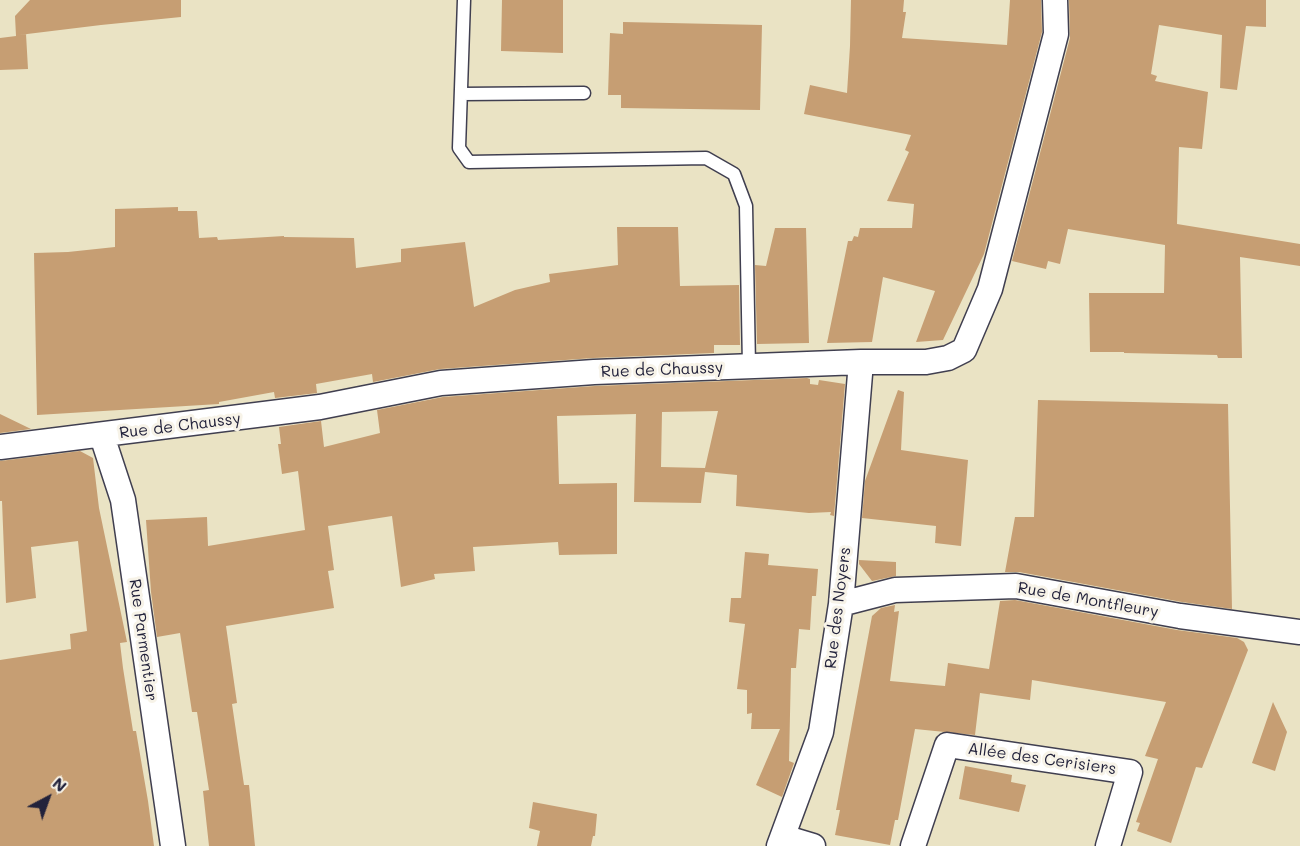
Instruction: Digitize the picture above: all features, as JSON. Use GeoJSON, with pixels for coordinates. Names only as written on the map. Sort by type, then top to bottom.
{"type":"FeatureCollection","features":[{"type":"Feature","properties":{"kind":"street","name":"Rue de Chaussy"},"geometry":{"type":"LineString","coordinates":[[0,447],[320,407],[441,383],[594,372],[861,362],[926,362],[948,358],[964,350],[990,289],[1056,34],[1055,0]]}},
{"type":"Feature","properties":{"kind":"street","name":"Rue des Noyers"},"geometry":{"type":"LineString","coordinates":[[781,841],[821,732],[841,604],[861,362]]}},
{"type":"Feature","properties":{"kind":"street","name":"Rue Parmentier"},"geometry":{"type":"LineString","coordinates":[[102,436],[123,500],[173,846]]}},
{"type":"Feature","properties":{"kind":"street","name":"Rue de Montfleury"},"geometry":{"type":"LineString","coordinates":[[841,604],[895,590],[1016,586],[1180,616],[1300,632]]}},
{"type":"Feature","properties":{"kind":"street","name":"Allée des Cerisiers"},"geometry":{"type":"LineString","coordinates":[[913,846],[947,745],[1130,772],[1108,846]]}},
{"type":"Feature","properties":{"kind":"street"},"geometry":{"type":"LineString","coordinates":[[781,841],[813,846]]}},
{"type":"Feature","properties":{"kind":"lane"},"geometry":{"type":"LineString","coordinates":[[464,0],[459,148],[469,162],[705,158],[734,174],[747,206],[748,366]]}},
{"type":"Feature","properties":{"kind":"lane"},"geometry":{"type":"LineString","coordinates":[[461,94],[584,93]]}},
{"type":"Feature","properties":{"kind":"building"},"geometry":{"type":"Polygon","coordinates":[[[30,0],[181,0],[181,17],[26,34],[28,69],[0,70],[0,38],[16,36],[15,16],[30,0]]]}},
{"type":"Feature","properties":{"kind":"building"},"geometry":{"type":"Polygon","coordinates":[[[502,0],[563,0],[563,53],[501,51],[502,0]]]}},
{"type":"Feature","properties":{"kind":"building"},"geometry":{"type":"Polygon","coordinates":[[[851,0],[904,0],[903,12],[906,12],[902,38],[1007,45],[1010,0],[1041,0],[1042,32],[984,254],[943,340],[916,342],[935,291],[883,277],[872,342],[827,343],[848,241],[852,241],[854,236],[858,237],[860,228],[912,228],[914,204],[887,201],[909,152],[905,150],[911,135],[804,114],[810,85],[847,93],[851,0]]]}},
{"type":"Feature","properties":{"kind":"building"},"geometry":{"type":"Polygon","coordinates":[[[1069,0],[1266,0],[1266,27],[1246,26],[1237,90],[1220,88],[1222,35],[1159,25],[1151,74],[1157,76],[1155,81],[1208,92],[1202,149],[1179,147],[1177,224],[1300,244],[1300,266],[1240,257],[1242,358],[1218,358],[1217,355],[1090,352],[1089,293],[1164,293],[1165,245],[1068,229],[1060,264],[1048,261],[1046,269],[1012,261],[1070,38],[1069,0]]]}},
{"type":"Feature","properties":{"kind":"building"},"geometry":{"type":"Polygon","coordinates":[[[623,22],[762,25],[760,110],[621,108],[621,95],[608,95],[610,33],[623,34],[623,22]]]}},
{"type":"Feature","properties":{"kind":"building"},"geometry":{"type":"Polygon","coordinates":[[[178,207],[178,211],[197,211],[199,238],[217,237],[218,240],[284,236],[354,238],[356,268],[401,262],[401,249],[465,242],[474,307],[515,290],[550,282],[549,274],[618,265],[617,227],[678,227],[680,286],[739,285],[740,345],[714,345],[714,353],[593,358],[440,369],[373,382],[372,374],[316,384],[317,393],[275,398],[274,392],[219,402],[219,404],[37,415],[34,253],[115,247],[115,209],[178,207]]]}},
{"type":"Feature","properties":{"kind":"building"},"geometry":{"type":"Polygon","coordinates":[[[775,228],[806,228],[809,343],[757,344],[755,265],[766,266],[775,228]]]}},
{"type":"Feature","properties":{"kind":"building"},"geometry":{"type":"Polygon","coordinates":[[[807,378],[810,379],[810,384],[818,385],[819,380],[845,384],[834,516],[830,515],[831,512],[809,513],[736,506],[737,475],[705,472],[701,503],[634,502],[636,414],[557,416],[559,484],[617,483],[617,554],[559,555],[558,542],[473,547],[475,571],[434,574],[435,579],[401,587],[392,516],[328,526],[334,570],[328,571],[334,608],[226,626],[237,703],[232,704],[244,785],[249,785],[255,846],[209,846],[203,791],[209,790],[197,712],[192,712],[180,633],[157,637],[146,520],[207,517],[208,546],[305,530],[298,471],[282,474],[278,444],[281,444],[279,427],[321,421],[324,447],[380,433],[377,410],[443,397],[595,386],[807,378]],[[718,411],[662,412],[661,467],[705,468],[718,411]]]}},
{"type":"Feature","properties":{"kind":"building"},"geometry":{"type":"Polygon","coordinates":[[[898,390],[904,392],[901,450],[968,460],[961,546],[935,543],[936,526],[862,518],[865,481],[898,390]]]}},
{"type":"Feature","properties":{"kind":"building"},"geometry":{"type":"Polygon","coordinates":[[[1038,400],[1228,404],[1232,609],[1019,572],[1005,572],[1015,517],[1034,517],[1038,400]]]}},
{"type":"Feature","properties":{"kind":"building"},"geometry":{"type":"Polygon","coordinates":[[[0,414],[31,429],[0,433],[0,414]]]}},
{"type":"Feature","properties":{"kind":"building"},"geometry":{"type":"Polygon","coordinates":[[[80,451],[93,458],[99,508],[127,642],[120,643],[123,668],[133,731],[136,731],[154,846],[0,846],[0,660],[71,649],[70,634],[87,631],[78,541],[31,547],[36,598],[6,603],[0,461],[80,451]]]}},
{"type":"Feature","properties":{"kind":"building"},"geometry":{"type":"Polygon","coordinates":[[[745,552],[769,554],[768,565],[818,569],[816,596],[812,596],[810,630],[799,629],[796,668],[791,668],[789,761],[794,763],[782,797],[756,785],[780,729],[751,729],[752,713],[747,714],[747,690],[737,689],[745,624],[729,622],[731,598],[741,598],[745,552]]]}},
{"type":"Feature","properties":{"kind":"building"},"geometry":{"type":"Polygon","coordinates":[[[859,560],[896,562],[896,576],[872,581],[859,564],[859,560]]]}},
{"type":"Feature","properties":{"kind":"building"},"geometry":{"type":"Polygon","coordinates":[[[1015,600],[1177,630],[1237,638],[1244,642],[1248,650],[1202,768],[1196,767],[1171,843],[1137,831],[1140,823],[1136,822],[1158,759],[1145,756],[1166,702],[1032,680],[1030,700],[980,693],[975,735],[915,729],[898,820],[895,820],[890,845],[835,835],[840,810],[836,810],[872,616],[881,608],[895,605],[894,612],[899,611],[890,681],[945,686],[948,663],[989,669],[1000,601],[1015,600]]]}},
{"type":"Feature","properties":{"kind":"building"},"geometry":{"type":"Polygon","coordinates":[[[1273,702],[1287,732],[1275,771],[1252,763],[1273,702]]]}},
{"type":"Feature","properties":{"kind":"building"},"geometry":{"type":"Polygon","coordinates":[[[965,766],[1012,775],[1011,782],[1026,785],[1019,812],[959,799],[965,766]]]}},
{"type":"Feature","properties":{"kind":"building"},"geometry":{"type":"Polygon","coordinates":[[[533,802],[597,814],[595,836],[593,836],[591,846],[537,846],[540,831],[529,828],[533,802]]]}}]}
